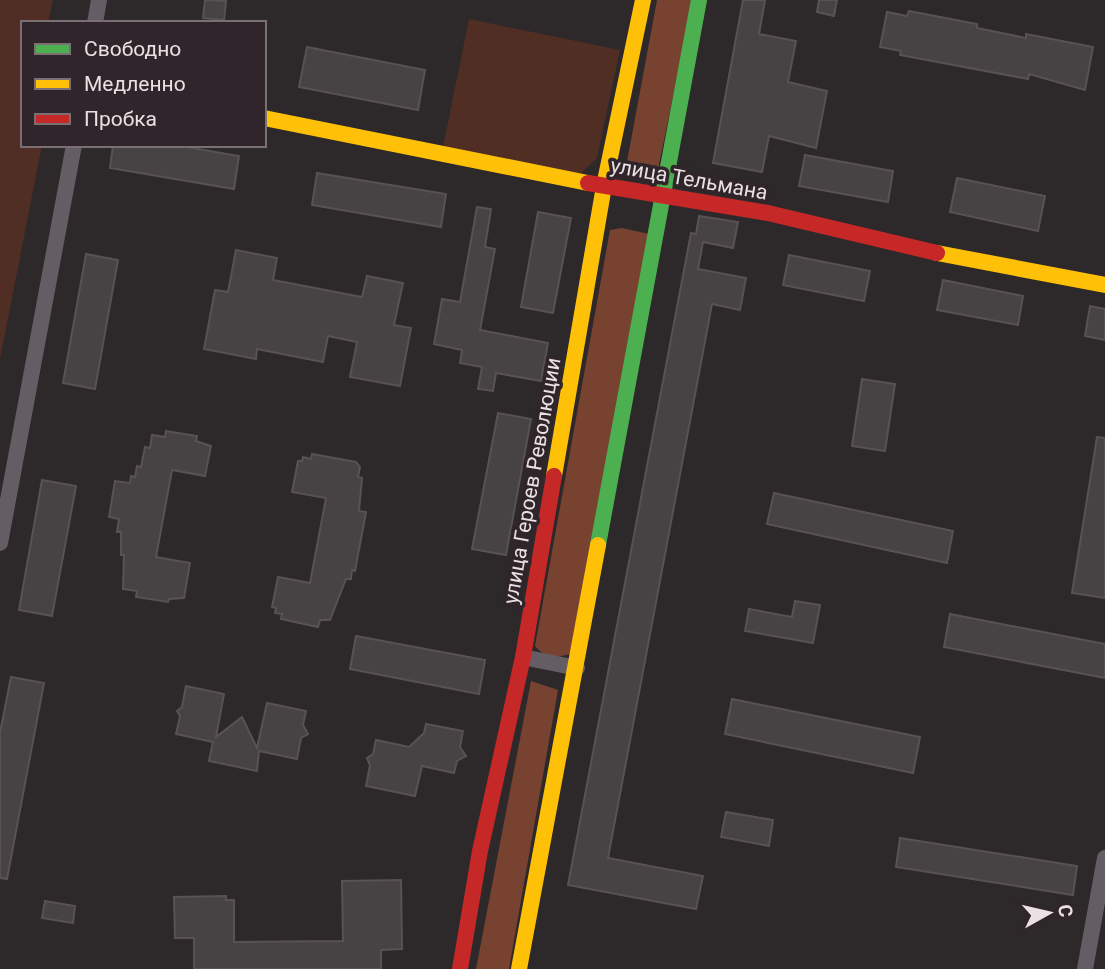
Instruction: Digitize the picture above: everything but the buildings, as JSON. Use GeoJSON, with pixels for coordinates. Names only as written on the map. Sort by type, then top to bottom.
{"type":"FeatureCollection","features":[{"type":"Feature","properties":{"kind":"street"},"geometry":{"type":"LineString","coordinates":[[95,21],[99,0]]}},
{"type":"Feature","properties":{"kind":"street","name":"улица Героев Революции"},"geometry":{"type":"LineString","coordinates":[[460,969],[480,850],[523,657],[604,186],[643,0]]}},
{"type":"Feature","properties":{"kind":"street"},"geometry":{"type":"LineString","coordinates":[[519,969],[699,0]]}},
{"type":"Feature","properties":{"kind":"street","name":"улица Тельмана"},"geometry":{"type":"LineString","coordinates":[[266,118],[604,186],[768,213],[906,247],[1105,285]]}},
{"type":"Feature","properties":{"kind":"street"},"geometry":{"type":"LineString","coordinates":[[0,543],[74,147]]}},
{"type":"Feature","properties":{"kind":"street"},"geometry":{"type":"LineString","coordinates":[[523,657],[577,668]]}},
{"type":"Feature","properties":{"kind":"street"},"geometry":{"type":"LineString","coordinates":[[1085,969],[1105,858]]}},
{"type":"Feature","properties":{"kind":"shaded area"},"geometry":{"type":"Polygon","coordinates":[[[0,0],[53,0],[48,21],[21,21],[21,147],[42,147],[0,359],[0,0]]]}},
{"type":"Feature","properties":{"kind":"shaded area"},"geometry":{"type":"Polygon","coordinates":[[[657,0],[693,0],[657,174],[639,178],[626,167],[657,0]]]}},
{"type":"Feature","properties":{"kind":"shaded area"},"geometry":{"type":"Polygon","coordinates":[[[469,19],[620,50],[597,158],[579,175],[443,147],[469,19]]]}},
{"type":"Feature","properties":{"kind":"shaded area"},"geometry":{"type":"Polygon","coordinates":[[[622,228],[649,234],[570,654],[551,656],[535,646],[610,230],[622,228]]]}},
{"type":"Feature","properties":{"kind":"shaded area"},"geometry":{"type":"Polygon","coordinates":[[[531,681],[558,690],[509,969],[476,969],[531,681]]]}},
{"type":"Feature","properties":{"kind":"traffic: fast"},"geometry":{"type":"LineString","coordinates":[[598,545],[699,0]]}},
{"type":"Feature","properties":{"kind":"traffic: slow"},"geometry":{"type":"LineString","coordinates":[[554,476],[604,186],[643,0]]}},
{"type":"Feature","properties":{"kind":"traffic: slow"},"geometry":{"type":"LineString","coordinates":[[266,118],[588,183]]}},
{"type":"Feature","properties":{"kind":"traffic: slow"},"geometry":{"type":"LineString","coordinates":[[937,253],[1105,285]]}},
{"type":"Feature","properties":{"kind":"traffic: slow"},"geometry":{"type":"LineString","coordinates":[[519,969],[598,545]]}},
{"type":"Feature","properties":{"kind":"traffic: jam"},"geometry":{"type":"LineString","coordinates":[[588,183],[768,213],[937,253]]}},
{"type":"Feature","properties":{"kind":"traffic: jam"},"geometry":{"type":"LineString","coordinates":[[460,969],[480,851],[523,657],[554,476]]}}]}
